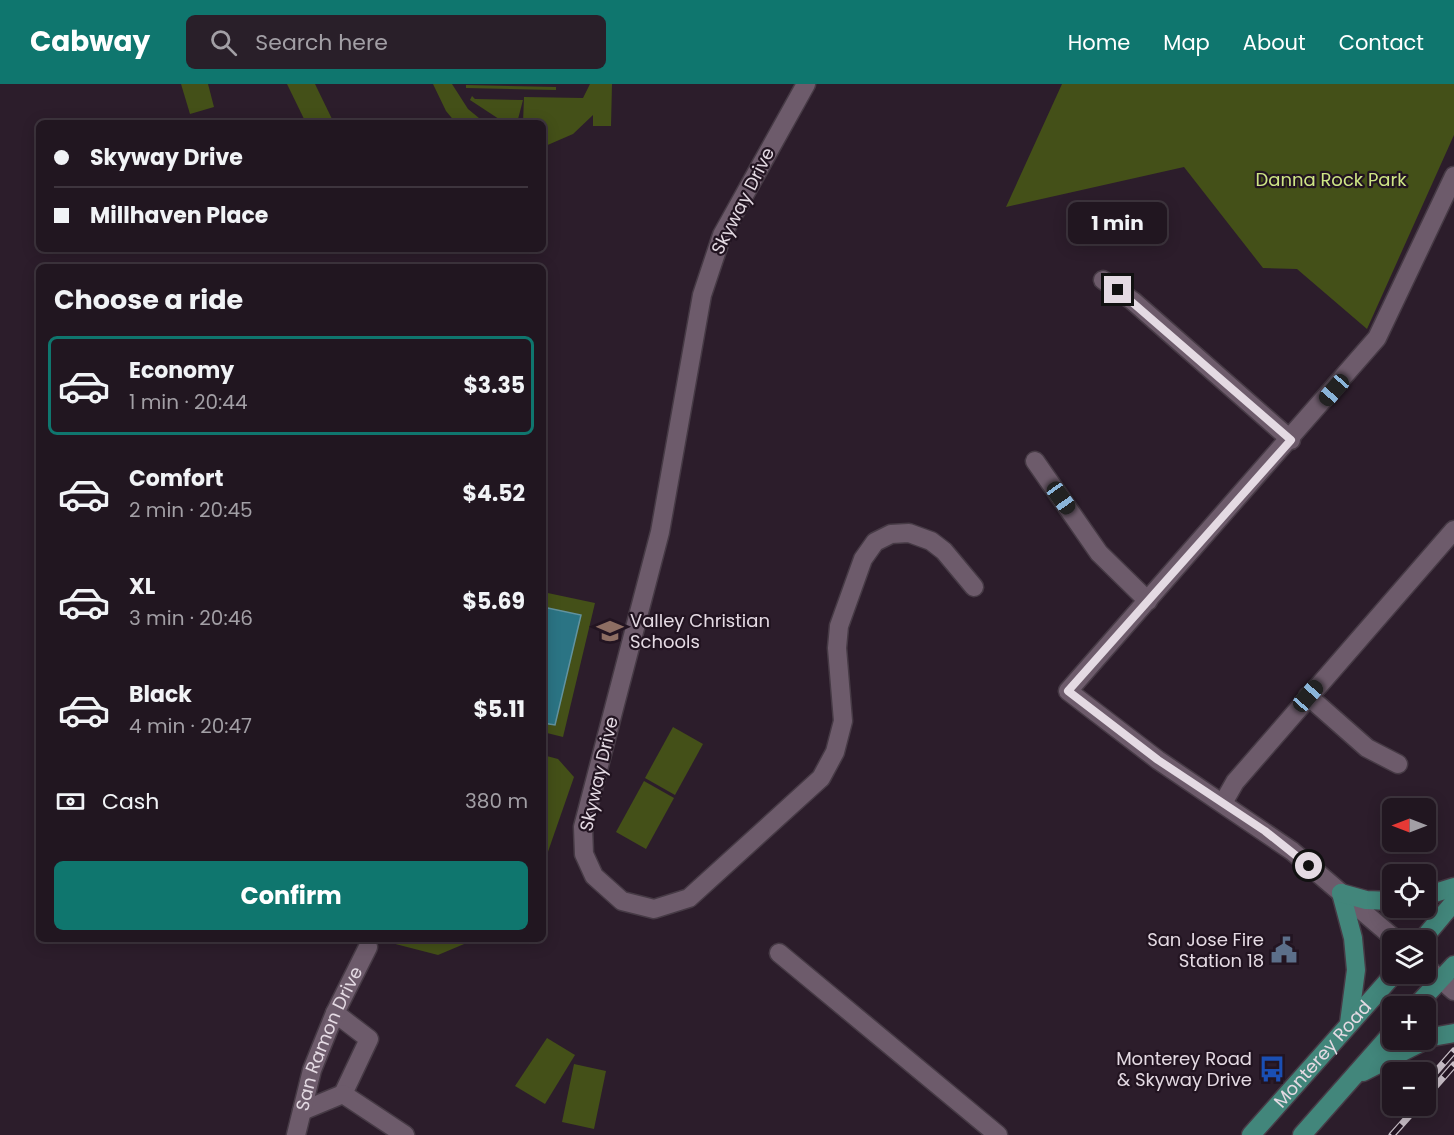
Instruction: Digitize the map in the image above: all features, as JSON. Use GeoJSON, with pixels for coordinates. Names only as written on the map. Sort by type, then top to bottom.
{"type":"FeatureCollection","features":[{"type":"Feature","properties":{"kind":"main road"},"geometry":{"type":"LineString","coordinates":[[1436,893],[1454,887]]}},
{"type":"Feature","properties":{"kind":"main road"},"geometry":{"type":"LineString","coordinates":[[1341,893],[1366,900],[1382,901]]}},
{"type":"Feature","properties":{"kind":"main road"},"geometry":{"type":"LineString","coordinates":[[1341,893],[1353,938],[1356,970],[1349,1023]]}},
{"type":"Feature","properties":{"kind":"main road"},"geometry":{"type":"LineString","coordinates":[[1430,930],[1454,902]]}},
{"type":"Feature","properties":{"kind":"main road"},"geometry":{"type":"LineString","coordinates":[[1431,996],[1447,985],[1454,965]]}},
{"type":"Feature","properties":{"kind":"main road","name":"Monterey Road"},"geometry":{"type":"LineString","coordinates":[[1251,1135],[1385,984]]}},
{"type":"Feature","properties":{"kind":"main road"},"geometry":{"type":"LineString","coordinates":[[1354,1077],[1432,1037],[1454,1033]]}},
{"type":"Feature","properties":{"kind":"main road"},"geometry":{"type":"LineString","coordinates":[[1302,1135],[1382,1045]]}},
{"type":"Feature","properties":{"kind":"street","name":"Skyway Drive"},"geometry":{"type":"LineString","coordinates":[[806,84],[722,235],[702,295],[660,532],[583,827],[584,854],[594,876],[622,901],[654,909],[689,898],[820,778],[835,752],[843,721],[837,648],[839,626],[863,559],[875,542],[891,534],[909,533],[931,541],[944,551],[974,587]]}},
{"type":"Feature","properties":{"kind":"street"},"geometry":{"type":"LineString","coordinates":[[1384,930],[1292,851],[1158,760],[1068,691],[1291,440],[1377,339],[1454,176]]}},
{"type":"Feature","properties":{"kind":"street"},"geometry":{"type":"LineString","coordinates":[[1103,279],[1133,301],[1291,440]]}},
{"type":"Feature","properties":{"kind":"street"},"geometry":{"type":"LineString","coordinates":[[1035,461],[1099,553],[1148,601]]}},
{"type":"Feature","properties":{"kind":"street"},"geometry":{"type":"LineString","coordinates":[[1223,803],[1235,782],[1308,696],[1451,539]]}},
{"type":"Feature","properties":{"kind":"street"},"geometry":{"type":"LineString","coordinates":[[1308,696],[1367,748],[1398,764]]}},
{"type":"Feature","properties":{"kind":"street","name":"San Ramon Drive"},"geometry":{"type":"LineString","coordinates":[[296,1135],[312,1070],[335,1012],[368,946]]}},
{"type":"Feature","properties":{"kind":"street"},"geometry":{"type":"LineString","coordinates":[[779,953],[998,1135]]}},
{"type":"Feature","properties":{"kind":"street"},"geometry":{"type":"LineString","coordinates":[[302,1111],[343,1094],[369,1039],[335,1012]]}},
{"type":"Feature","properties":{"kind":"street"},"geometry":{"type":"LineString","coordinates":[[343,1094],[405,1135]]}},
{"type":"Feature","properties":{"kind":"green space"},"geometry":{"type":"Polygon","coordinates":[[[181,84],[208,84],[214,107],[190,114],[181,84]]]}},
{"type":"Feature","properties":{"kind":"green space"},"geometry":{"type":"Polygon","coordinates":[[[287,84],[315,84],[332,119],[305,120],[287,84]]]}},
{"type":"Feature","properties":{"kind":"green space"},"geometry":{"type":"Polygon","coordinates":[[[433,84],[452,84],[468,109],[481,120],[454,120],[446,111],[433,84]]]}},
{"type":"Feature","properties":{"kind":"green space"},"geometry":{"type":"Polygon","coordinates":[[[590,84],[612,84],[611,126],[593,126],[593,115],[573,134],[546,146],[546,120],[523,120],[524,97],[583,98],[590,84]]]}},
{"type":"Feature","properties":{"kind":"green space","name":"Danna Rock Park"},"geometry":{"type":"Polygon","coordinates":[[[1062,84],[1454,84],[1454,135],[1367,329],[1297,269],[1263,268],[1184,167],[1006,207],[1062,84]]]}},
{"type":"Feature","properties":{"kind":"green space"},"geometry":{"type":"Polygon","coordinates":[[[466,85],[556,87],[556,90],[466,88],[466,85]]]}},
{"type":"Feature","properties":{"kind":"green space"},"geometry":{"type":"Polygon","coordinates":[[[472,96],[475,99],[523,100],[518,120],[500,120],[470,100],[472,96]]]}},
{"type":"Feature","properties":{"kind":"green space"},"geometry":{"type":"Polygon","coordinates":[[[546,593],[595,603],[563,737],[546,733],[546,593]]]}},
{"type":"Feature","properties":{"kind":"green space"},"geometry":{"type":"Polygon","coordinates":[[[673,727],[703,744],[675,795],[645,778],[673,727]]]}},
{"type":"Feature","properties":{"kind":"green space"},"geometry":{"type":"Polygon","coordinates":[[[546,756],[558,759],[574,777],[546,857],[546,756]]]}},
{"type":"Feature","properties":{"kind":"green space"},"geometry":{"type":"Polygon","coordinates":[[[644,781],[674,798],[646,849],[616,832],[644,781]]]}},
{"type":"Feature","properties":{"kind":"green space"},"geometry":{"type":"Polygon","coordinates":[[[388,942],[469,942],[438,955],[388,942]]]}},
{"type":"Feature","properties":{"kind":"green space"},"geometry":{"type":"Polygon","coordinates":[[[547,1038],[575,1055],[545,1104],[515,1086],[547,1038]]]}},
{"type":"Feature","properties":{"kind":"green space"},"geometry":{"type":"Polygon","coordinates":[[[574,1064],[606,1071],[594,1129],[562,1122],[574,1064]]]}},
{"type":"Feature","properties":{"kind":"water"},"geometry":{"type":"Polygon","coordinates":[[[546,608],[581,615],[555,725],[546,724],[546,608]]]}},
{"type":"Feature","properties":{"kind":"railway"},"geometry":{"type":"LineString","coordinates":[[1436,1071],[1454,1051]]}},
{"type":"Feature","properties":{"kind":"railway"},"geometry":{"type":"LineString","coordinates":[[1436,1085],[1454,1065]]}},
{"type":"Feature","properties":{"kind":"railway"},"geometry":{"type":"LineString","coordinates":[[1392,1135],[1409,1116]]}},
{"type":"Feature","properties":{"kind":"place","name":"Valley Christian Schools"},"geometry":{"type":"Point","coordinates":[610,631]}},
{"type":"Feature","properties":{"kind":"place","name":"San Jose Fire Station 18"},"geometry":{"type":"Point","coordinates":[1284,950]}},
{"type":"Feature","properties":{"kind":"place","name":"Monterey Road & Skyway Drive"},"geometry":{"type":"Point","coordinates":[1272,1069]}},
{"type":"Feature","properties":{"kind":"route"},"geometry":{"type":"LineString","coordinates":[[1118,290],[1291,440],[1068,691],[1158,760],[1265,831],[1309,866]]}}]}
